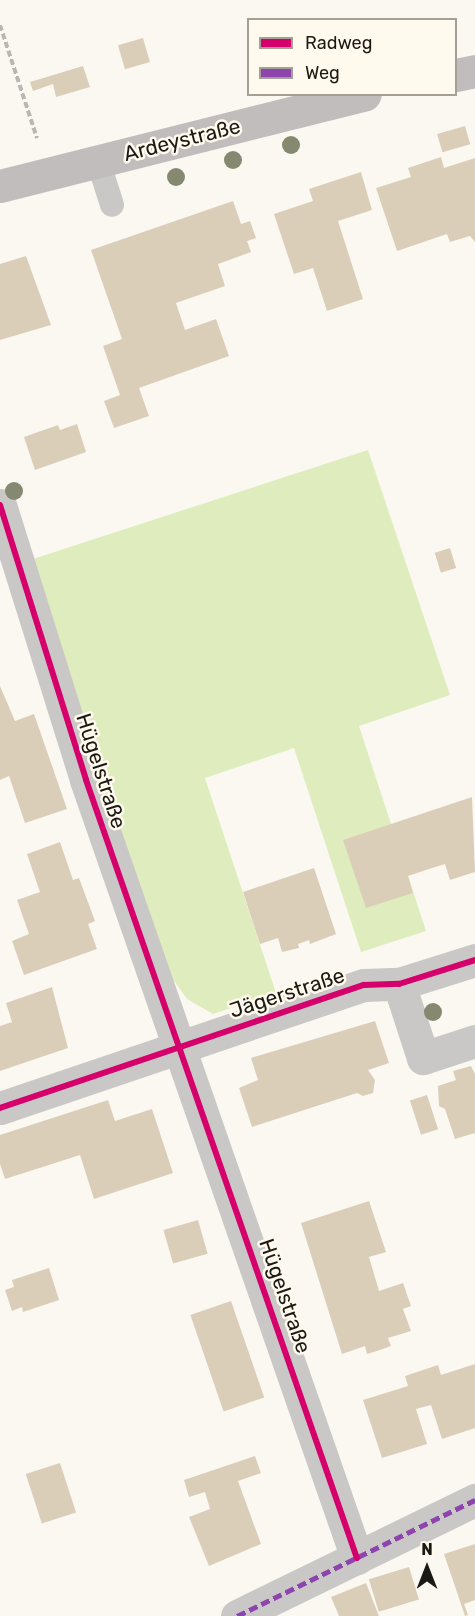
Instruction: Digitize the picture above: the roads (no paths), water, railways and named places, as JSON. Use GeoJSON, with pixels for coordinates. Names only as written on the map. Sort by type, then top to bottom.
{"type":"FeatureCollection","features":[{"type":"Feature","properties":{"kind":"main road"},"geometry":{"type":"LineString","coordinates":[[457,75],[475,71]]}},
{"type":"Feature","properties":{"kind":"main road","name":"Ardeystraße"},"geometry":{"type":"LineString","coordinates":[[0,186],[357,96]]}},
{"type":"Feature","properties":{"kind":"street","name":"Hügelstraße"},"geometry":{"type":"LineString","coordinates":[[0,505],[86,780],[357,1558]]}},
{"type":"Feature","properties":{"kind":"street","name":"Jägerstraße"},"geometry":{"type":"LineString","coordinates":[[179,1045],[364,985],[399,984],[475,960]]}},
{"type":"Feature","properties":{"kind":"street"},"geometry":{"type":"LineString","coordinates":[[399,984],[423,1058],[475,1041]]}},
{"type":"Feature","properties":{"kind":"street"},"geometry":{"type":"LineString","coordinates":[[0,1108],[179,1045]]}},
{"type":"Feature","properties":{"kind":"street"},"geometry":{"type":"LineString","coordinates":[[237,1616],[475,1500]]}},
{"type":"Feature","properties":{"kind":"lane"},"geometry":{"type":"LineString","coordinates":[[98,161],[112,205]]}}]}
